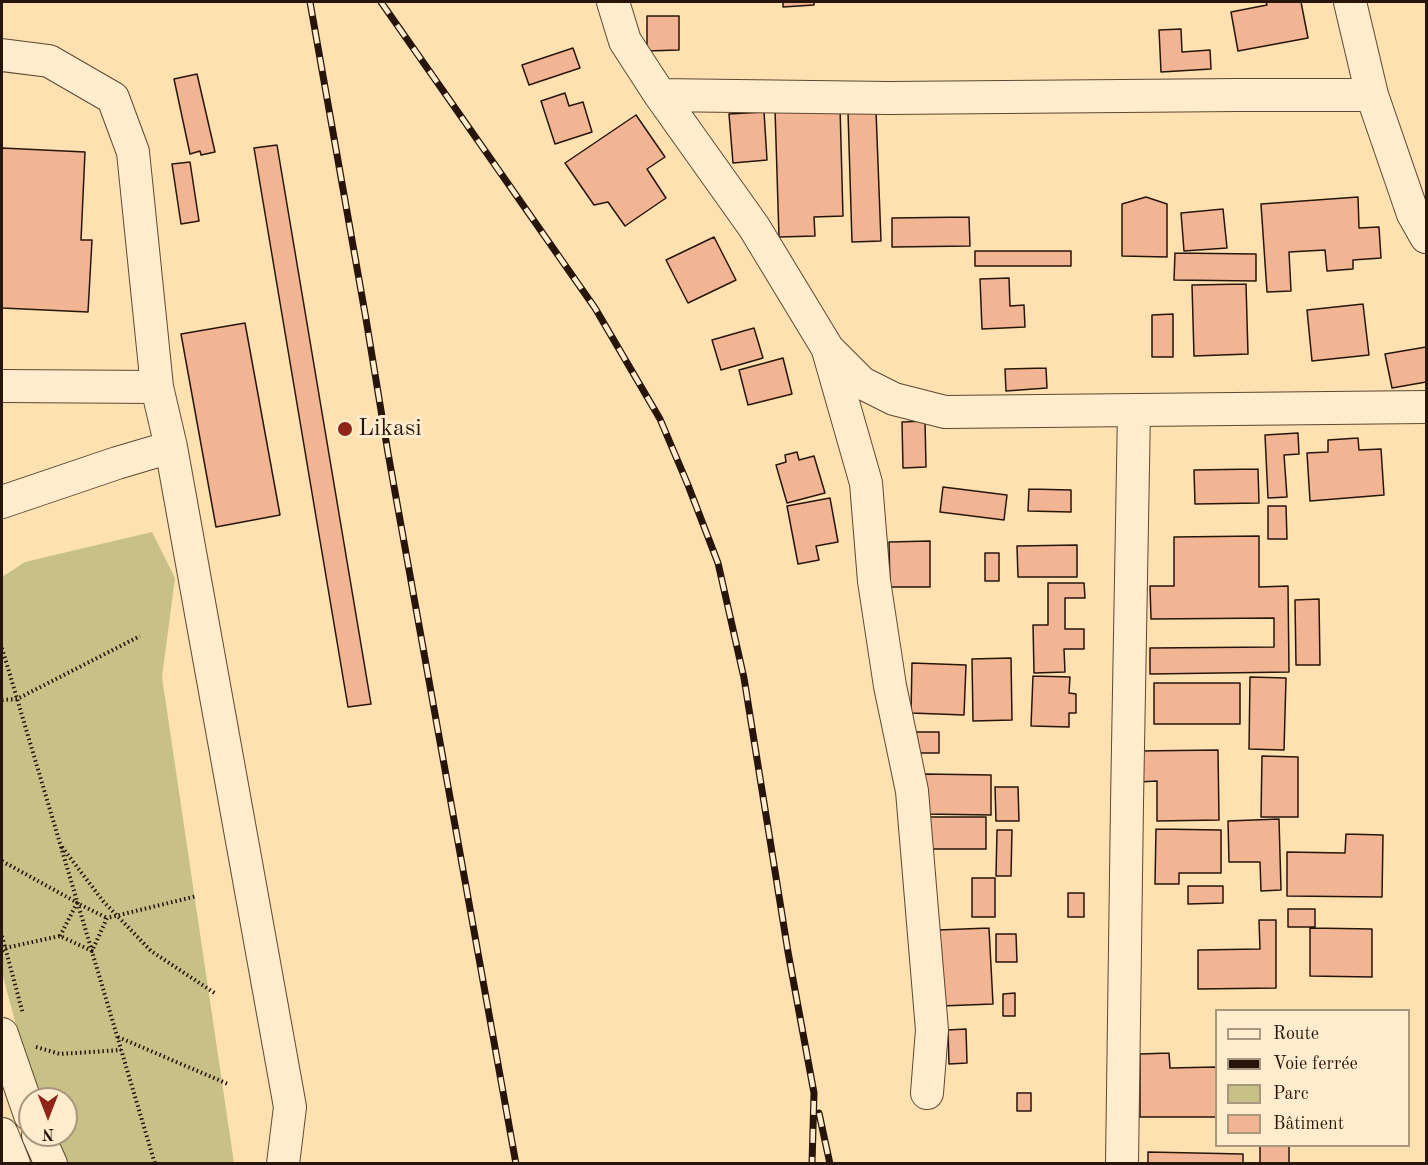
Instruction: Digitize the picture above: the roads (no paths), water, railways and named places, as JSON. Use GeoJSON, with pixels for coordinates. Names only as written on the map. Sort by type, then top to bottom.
{"type":"FeatureCollection","features":[{"type":"Feature","properties":{"kind":"street"},"geometry":{"type":"LineString","coordinates":[[613,2],[625,41],[660,95],[754,227],[828,349],[862,383],[894,399],[945,412],[1426,406]]}},
{"type":"Feature","properties":{"kind":"street"},"geometry":{"type":"LineString","coordinates":[[1350,2],[1372,95],[1413,214],[1426,237]]}},
{"type":"Feature","properties":{"kind":"street"},"geometry":{"type":"LineString","coordinates":[[2,55],[50,61],[113,98],[133,152],[157,387],[171,447],[290,1107],[283,1164]]}},
{"type":"Feature","properties":{"kind":"street"},"geometry":{"type":"LineString","coordinates":[[660,95],[889,98],[1372,95]]}},
{"type":"Feature","properties":{"kind":"street"},"geometry":{"type":"LineString","coordinates":[[828,349],[866,483],[874,581],[890,686],[912,791],[932,1030],[927,1093]]}},
{"type":"Feature","properties":{"kind":"street"},"geometry":{"type":"LineString","coordinates":[[2,386],[157,387]]}},
{"type":"Feature","properties":{"kind":"street"},"geometry":{"type":"LineString","coordinates":[[1122,1164],[1134,410]]}},
{"type":"Feature","properties":{"kind":"street"},"geometry":{"type":"LineString","coordinates":[[2,502],[171,447]]}},
{"type":"Feature","properties":{"kind":"street"},"geometry":{"type":"LineString","coordinates":[[14,1029],[22,1087]]}},
{"type":"Feature","properties":{"kind":"street"},"geometry":{"type":"LineString","coordinates":[[2,1134],[14,1164]]}},
{"type":"Feature","properties":{"kind":"street"},"geometry":{"type":"LineString","coordinates":[[43,1147],[51,1164]]}},
{"type":"Feature","properties":{"kind":"railway"},"geometry":{"type":"LineString","coordinates":[[310,2],[388,453],[516,1164]]}},
{"type":"Feature","properties":{"kind":"railway"},"geometry":{"type":"LineString","coordinates":[[381,2],[595,308],[660,419],[718,563],[744,678],[788,952],[814,1093],[812,1164]]}},
{"type":"Feature","properties":{"kind":"railway"},"geometry":{"type":"LineString","coordinates":[[819,1113],[830,1164]]}},
{"type":"Feature","properties":{"kind":"place","name":"Likasi"},"geometry":{"type":"Point","coordinates":[345,429]}}]}
